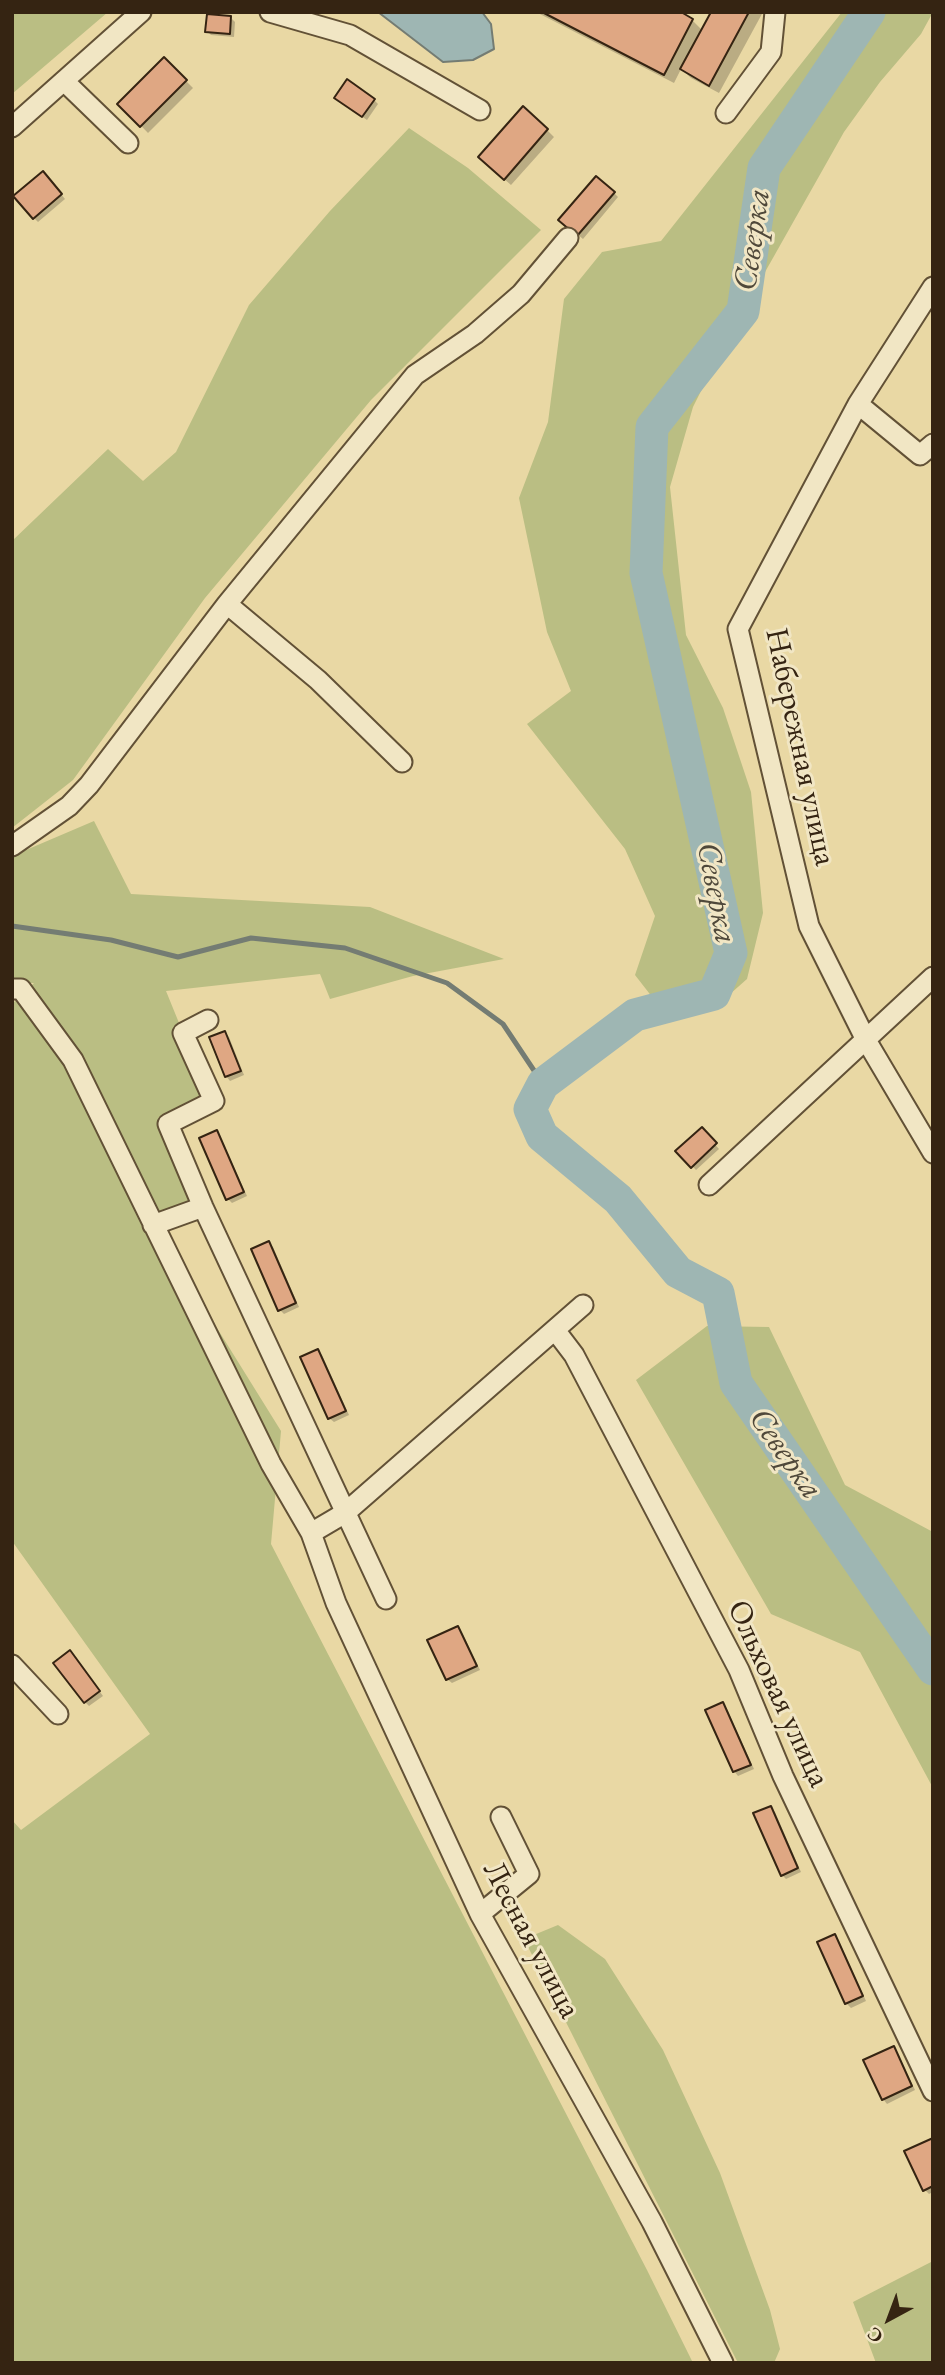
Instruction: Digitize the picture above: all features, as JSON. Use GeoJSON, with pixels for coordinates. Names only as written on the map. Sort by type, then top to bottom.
{"type":"FeatureCollection","features":[{"type":"Feature","properties":{"kind":"street"},"geometry":{"type":"LineString","coordinates":[[12,127],[141,12]]}},
{"type":"Feature","properties":{"kind":"street"},"geometry":{"type":"LineString","coordinates":[[270,12],[349,34],[480,110]]}},
{"type":"Feature","properties":{"kind":"street"},"geometry":{"type":"LineString","coordinates":[[726,113],[771,52],[775,12]]}},
{"type":"Feature","properties":{"kind":"street"},"geometry":{"type":"LineString","coordinates":[[64,81],[128,143]]}},
{"type":"Feature","properties":{"kind":"street"},"geometry":{"type":"LineString","coordinates":[[12,846],[69,806],[89,785],[226,604],[415,374],[475,334],[521,294],[568,238]]}},
{"type":"Feature","properties":{"kind":"street","name":"Набережная улица"},"geometry":{"type":"LineString","coordinates":[[933,288],[858,404],[738,629],[809,926],[866,1040],[933,1153]]}},
{"type":"Feature","properties":{"kind":"street"},"geometry":{"type":"LineString","coordinates":[[858,404],[920,455],[933,444]]}},
{"type":"Feature","properties":{"kind":"street"},"geometry":{"type":"LineString","coordinates":[[226,604],[318,680],[402,762]]}},
{"type":"Feature","properties":{"kind":"street"},"geometry":{"type":"LineString","coordinates":[[709,1185],[933,977]]}},
{"type":"Feature","properties":{"kind":"street","name":"Лесная улица"},"geometry":{"type":"LineString","coordinates":[[12,989],[21,989],[73,1060],[271,1464],[311,1533],[335,1603],[481,1914],[652,2222],[723,2363]]}},
{"type":"Feature","properties":{"kind":"street"},"geometry":{"type":"LineString","coordinates":[[208,1020],[183,1033],[214,1101],[168,1124],[203,1208],[386,1599]]}},
{"type":"Feature","properties":{"kind":"street"},"geometry":{"type":"LineString","coordinates":[[153,1224],[203,1208]]}},
{"type":"Feature","properties":{"kind":"street"},"geometry":{"type":"LineString","coordinates":[[311,1533],[345,1513],[583,1306]]}},
{"type":"Feature","properties":{"kind":"street","name":"Ольховая улица"},"geometry":{"type":"LineString","coordinates":[[555,1330],[574,1355],[739,1670],[783,1776],[933,2091]]}},
{"type":"Feature","properties":{"kind":"street"},"geometry":{"type":"LineString","coordinates":[[12,1665],[58,1714]]}},
{"type":"Feature","properties":{"kind":"street"},"geometry":{"type":"LineString","coordinates":[[481,1914],[528,1874],[501,1817]]}},
{"type":"Feature","properties":{"kind":"green space"},"geometry":{"type":"Polygon","coordinates":[[[12,12],[108,12],[12,94],[12,12]]]}},
{"type":"Feature","properties":{"kind":"green space"},"geometry":{"type":"Polygon","coordinates":[[[842,12],[933,12],[921,34],[880,82],[844,132],[725,343],[693,407],[670,487],[686,635],[723,708],[751,792],[763,913],[747,979],[712,1010],[670,1020],[635,975],[655,916],[625,849],[527,724],[571,691],[547,632],[519,498],[548,422],[564,299],[602,252],[661,241],[842,12]]]}},
{"type":"Feature","properties":{"kind":"green space"},"geometry":{"type":"Polygon","coordinates":[[[409,128],[468,168],[541,230],[371,400],[205,598],[73,780],[12,828],[12,541],[108,449],[143,481],[176,452],[249,305],[330,211],[409,128]]]}},
{"type":"Feature","properties":{"kind":"green space"},"geometry":{"type":"Polygon","coordinates":[[[94,821],[131,894],[370,907],[504,959],[413,976],[330,999],[320,974],[166,991],[210,1099],[163,1122],[197,1203],[148,1217],[281,1431],[271,1544],[693,2363],[12,2363],[12,1820],[21,1830],[150,1734],[12,1541],[12,1004],[34,983],[12,983],[12,856],[94,821]]]}},
{"type":"Feature","properties":{"kind":"green space"},"geometry":{"type":"Polygon","coordinates":[[[707,1326],[769,1327],[845,1485],[933,1532],[933,1788],[860,1652],[771,1614],[636,1380],[707,1326]]]}},
{"type":"Feature","properties":{"kind":"green space"},"geometry":{"type":"Polygon","coordinates":[[[558,1925],[605,1959],[663,2050],[720,2173],[770,2310],[780,2349],[774,2363],[738,2363],[524,1939],[558,1925]]]}},
{"type":"Feature","properties":{"kind":"green space"},"geometry":{"type":"Polygon","coordinates":[[[933,2261],[933,2363],[876,2363],[853,2302],[933,2261]]]}},
{"type":"Feature","properties":{"kind":"water"},"geometry":{"type":"Polygon","coordinates":[[[378,12],[482,12],[491,24],[494,49],[473,60],[443,62],[378,12]]]}},
{"type":"Feature","properties":{"kind":"building"},"geometry":{"type":"Polygon","coordinates":[[[542,12],[681,12],[693,19],[664,75],[542,12]]]}},
{"type":"Feature","properties":{"kind":"building"},"geometry":{"type":"Polygon","coordinates":[[[711,12],[749,12],[709,86],[680,69],[711,12]]]}},
{"type":"Feature","properties":{"kind":"building"},"geometry":{"type":"Polygon","coordinates":[[[207,14],[231,16],[230,34],[205,32],[207,14]]]}},
{"type":"Feature","properties":{"kind":"building"},"geometry":{"type":"Polygon","coordinates":[[[164,57],[187,80],[140,127],[117,104],[164,57]]]}},
{"type":"Feature","properties":{"kind":"building"},"geometry":{"type":"Polygon","coordinates":[[[347,79],[375,99],[362,117],[334,98],[347,79]]]}},
{"type":"Feature","properties":{"kind":"building"},"geometry":{"type":"Polygon","coordinates":[[[523,106],[548,129],[504,180],[478,157],[523,106]]]}},
{"type":"Feature","properties":{"kind":"building"},"geometry":{"type":"Polygon","coordinates":[[[43,171],[62,194],[33,219],[13,196],[43,171]]]}},
{"type":"Feature","properties":{"kind":"building"},"geometry":{"type":"Polygon","coordinates":[[[596,176],[615,192],[577,236],[558,220],[596,176]]]}},
{"type":"Feature","properties":{"kind":"building"},"geometry":{"type":"Polygon","coordinates":[[[225,1031],[241,1071],[225,1077],[209,1037],[225,1031]]]}},
{"type":"Feature","properties":{"kind":"building"},"geometry":{"type":"Polygon","coordinates":[[[702,1127],[717,1143],[691,1168],[675,1151],[702,1127]]]}},
{"type":"Feature","properties":{"kind":"building"},"geometry":{"type":"Polygon","coordinates":[[[217,1130],[244,1192],[226,1200],[199,1138],[217,1130]]]}},
{"type":"Feature","properties":{"kind":"building"},"geometry":{"type":"Polygon","coordinates":[[[269,1241],[296,1303],[278,1311],[251,1249],[269,1241]]]}},
{"type":"Feature","properties":{"kind":"building"},"geometry":{"type":"Polygon","coordinates":[[[318,1349],[346,1411],[328,1419],[300,1357],[318,1349]]]}},
{"type":"Feature","properties":{"kind":"building"},"geometry":{"type":"Polygon","coordinates":[[[458,1626],[477,1666],[446,1680],[427,1640],[458,1626]]]}},
{"type":"Feature","properties":{"kind":"building"},"geometry":{"type":"Polygon","coordinates":[[[70,1650],[100,1691],[84,1703],[53,1663],[70,1650]]]}},
{"type":"Feature","properties":{"kind":"building"},"geometry":{"type":"Polygon","coordinates":[[[723,1702],[751,1765],[733,1772],[705,1710],[723,1702]]]}},
{"type":"Feature","properties":{"kind":"building"},"geometry":{"type":"Polygon","coordinates":[[[771,1806],[798,1868],[781,1876],[753,1813],[771,1806]]]}},
{"type":"Feature","properties":{"kind":"building"},"geometry":{"type":"Polygon","coordinates":[[[835,1934],[863,1996],[845,2004],[817,1942],[835,1934]]]}},
{"type":"Feature","properties":{"kind":"building"},"geometry":{"type":"Polygon","coordinates":[[[894,2046],[912,2086],[882,2100],[863,2060],[894,2046]]]}},
{"type":"Feature","properties":{"kind":"building"},"geometry":{"type":"Polygon","coordinates":[[[933,2138],[933,2186],[923,2191],[904,2151],[933,2138]]]}},
{"type":"Feature","properties":{"kind":"waterway","name":"Северка"},"geometry":{"type":"LineString","coordinates":[[869,12],[764,168],[743,311],[652,427],[646,573],[731,953],[714,994],[635,1015],[543,1084],[530,1109],[542,1136],[618,1199],[678,1272],[718,1293],[736,1383],[933,1669]]}},
{"type":"Feature","properties":{"kind":"waterway"},"geometry":{"type":"LineString","coordinates":[[12,926],[111,940],[178,957],[251,938],[345,948],[447,983],[503,1024],[543,1084]]}}]}
